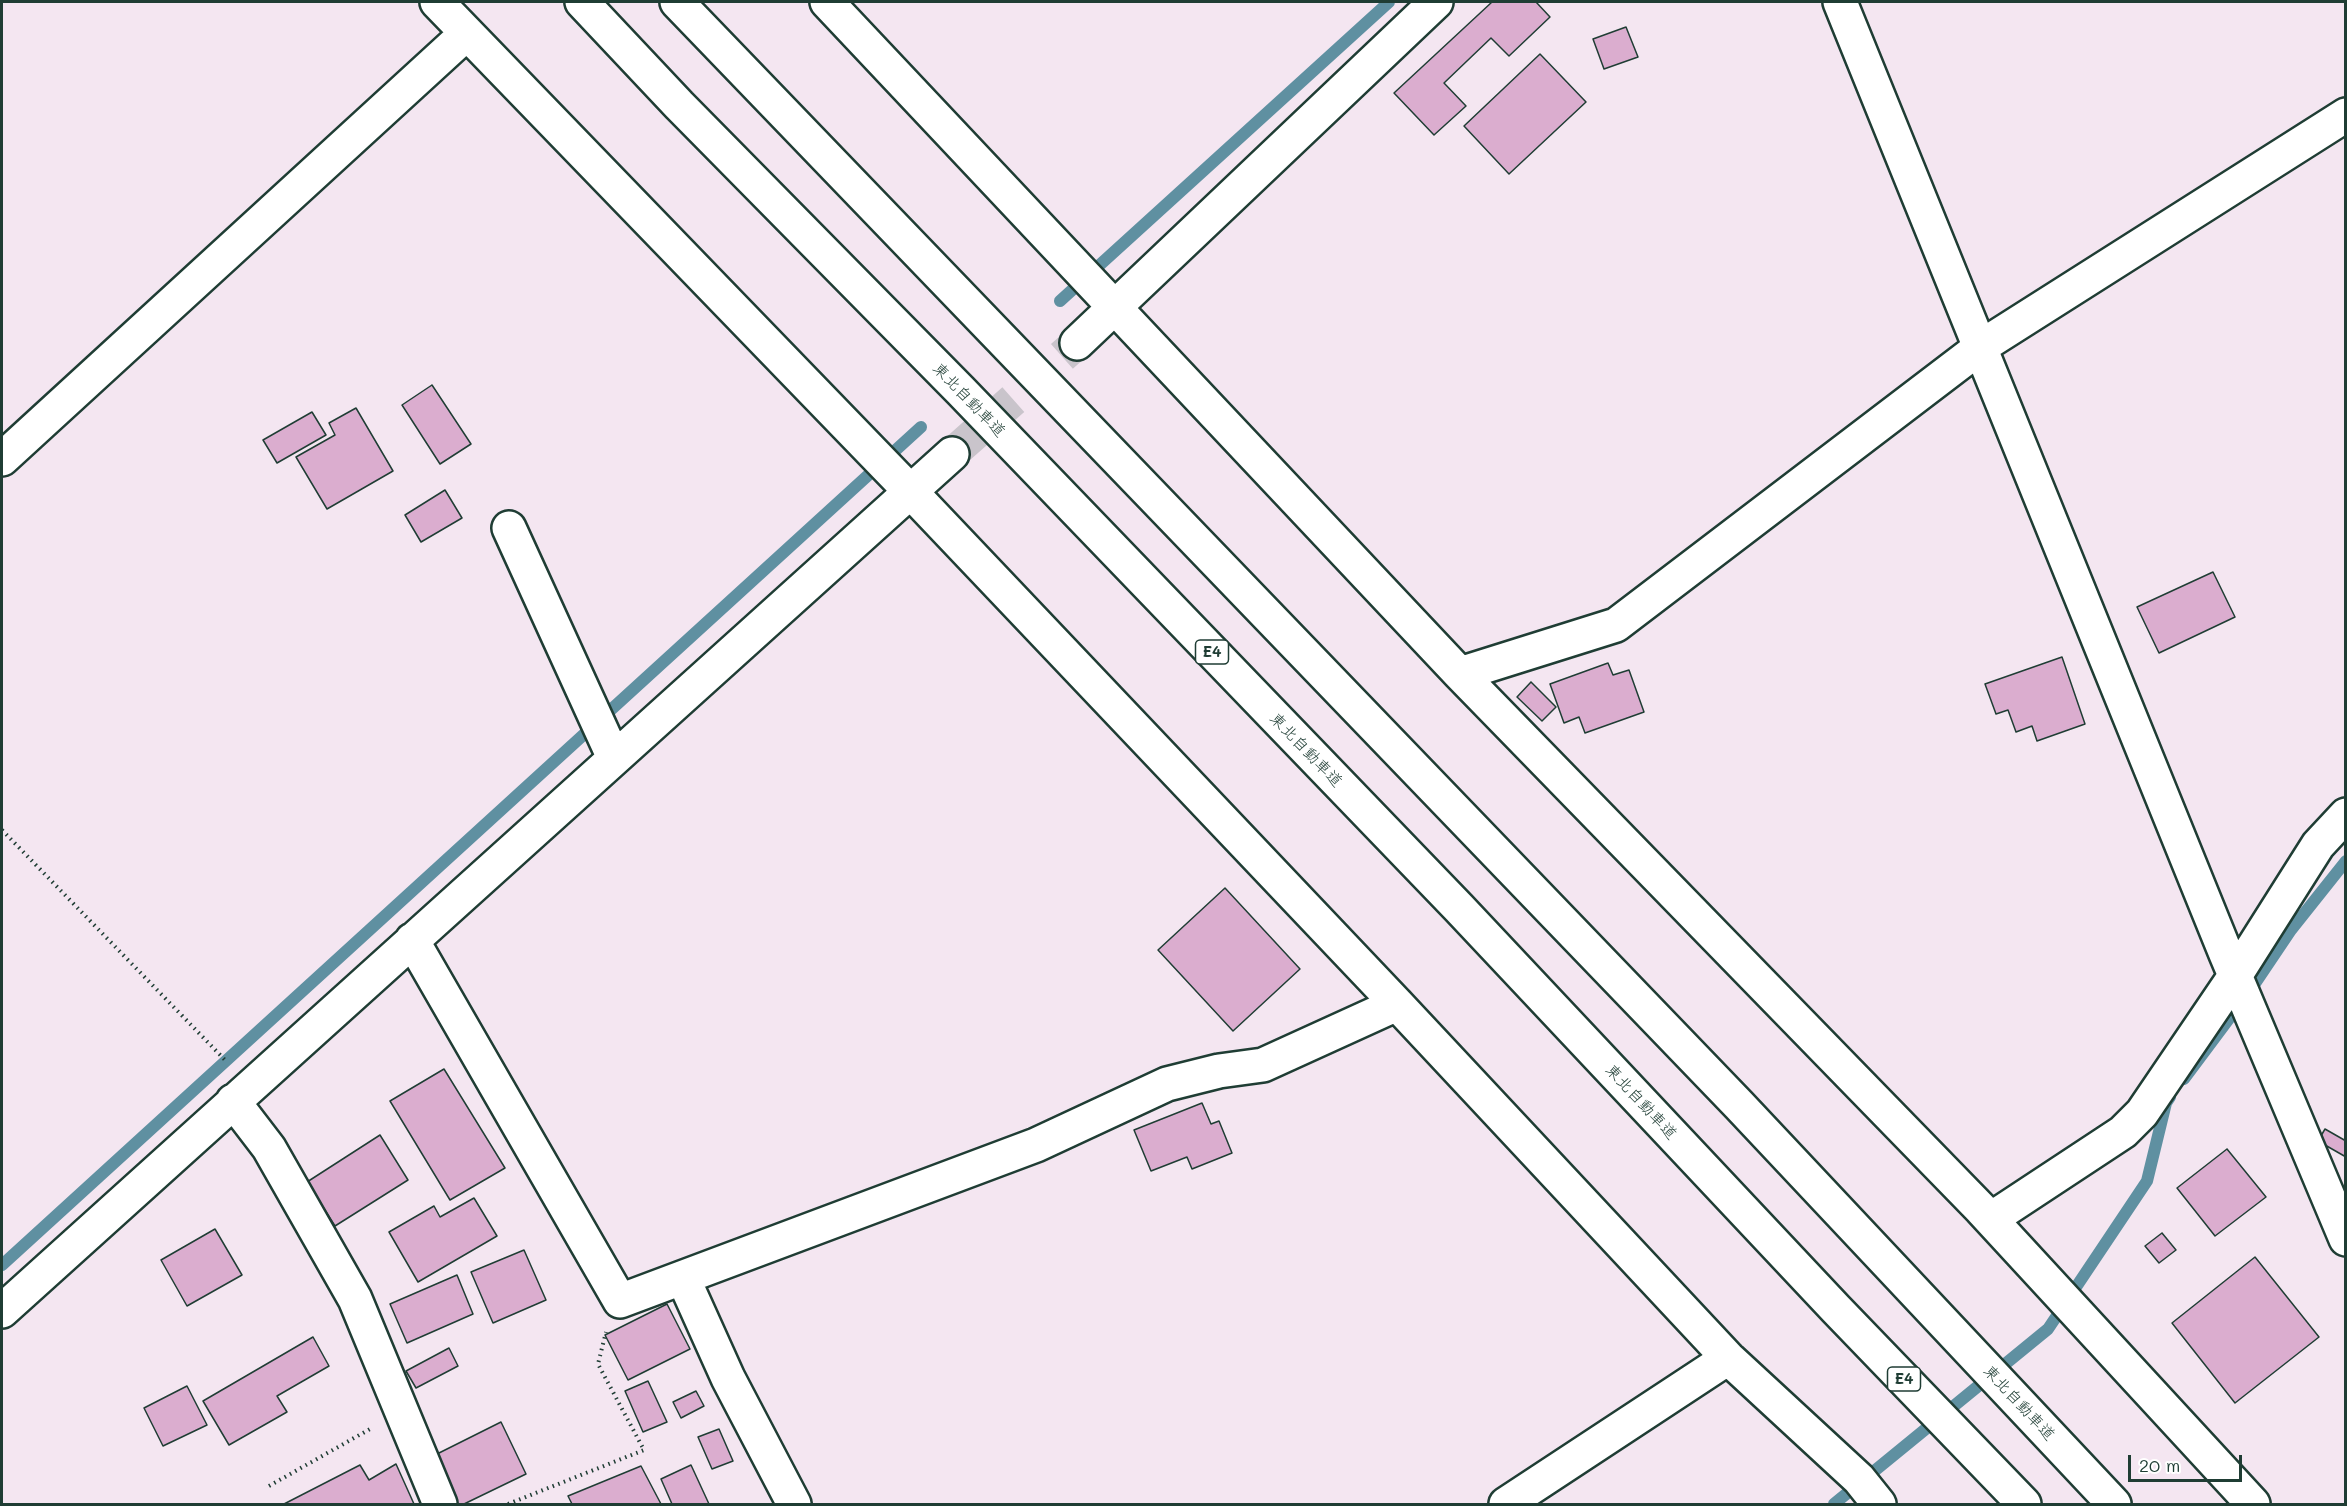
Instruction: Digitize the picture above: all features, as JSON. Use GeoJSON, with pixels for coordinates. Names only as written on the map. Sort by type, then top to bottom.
{"type":"FeatureCollection","features":[{"type":"Feature","properties":{"kind":"main road"},"geometry":{"type":"LineString","coordinates":[[437,2],[910,490],[1397,1004],[1728,1358],[1859,1479],[1879,1504]]}},
{"type":"Feature","properties":{"kind":"main road","name":"東北自動車道"},"geometry":{"type":"LineString","coordinates":[[582,2],[679,105],[961,391],[1459,908],[1836,1309],[2024,1504]]}},
{"type":"Feature","properties":{"kind":"main road","name":"東北自動車道"},"geometry":{"type":"LineString","coordinates":[[677,2],[1740,1105],[2114,1504]]}},
{"type":"Feature","properties":{"kind":"main road"},"geometry":{"type":"LineString","coordinates":[[827,2],[1460,674],[1990,1219],[2253,1504]]}},
{"type":"Feature","properties":{"kind":"main road"},"geometry":{"type":"LineString","coordinates":[[1077,343],[1436,2]]}},
{"type":"Feature","properties":{"kind":"main road"},"geometry":{"type":"LineString","coordinates":[[1840,2],[1982,346],[2235,976],[2346,1239]]}},
{"type":"Feature","properties":{"kind":"main road"},"geometry":{"type":"LineString","coordinates":[[2,459],[467,33]]}},
{"type":"Feature","properties":{"kind":"main road"},"geometry":{"type":"LineString","coordinates":[[1460,674],[1616,625],[1982,346],[2346,115]]}},
{"type":"Feature","properties":{"kind":"main road"},"geometry":{"type":"LineString","coordinates":[[2,1311],[952,454]]}},
{"type":"Feature","properties":{"kind":"main road"},"geometry":{"type":"LineString","coordinates":[[509,528],[614,758]]}},
{"type":"Feature","properties":{"kind":"main road"},"geometry":{"type":"LineString","coordinates":[[1990,1219],[2123,1132],[2142,1113],[2235,976],[2318,845],[2346,815]]}},
{"type":"Feature","properties":{"kind":"main road"},"geometry":{"type":"LineString","coordinates":[[412,940],[620,1301],[1036,1145],[1167,1084],[1219,1071],[1263,1065],[1397,1004]]}},
{"type":"Feature","properties":{"kind":"main road"},"geometry":{"type":"LineString","coordinates":[[242,1094],[269,1148],[355,1299],[440,1504]]}},
{"type":"Feature","properties":{"kind":"main road"},"geometry":{"type":"LineString","coordinates":[[683,1278],[728,1378],[794,1504]]}},
{"type":"Feature","properties":{"kind":"main road"},"geometry":{"type":"LineString","coordinates":[[1506,1504],[1728,1358]]}},
{"type":"Feature","properties":{"kind":"path"},"geometry":{"type":"LineString","coordinates":[[2,830],[242,1094]]}},
{"type":"Feature","properties":{"kind":"path"},"geometry":{"type":"LineString","coordinates":[[508,1504],[644,1450],[598,1364],[605,1335],[620,1301]]}},
{"type":"Feature","properties":{"kind":"path"},"geometry":{"type":"LineString","coordinates":[[269,1486],[402,1412]]}},
{"type":"Feature","properties":{"kind":"building"},"geometry":{"type":"Polygon","coordinates":[[[1492,2],[1536,2],[1550,17],[1509,56],[1491,38],[1444,83],[1466,106],[1434,135],[1394,93],[1492,2]]]}},
{"type":"Feature","properties":{"kind":"building"},"geometry":{"type":"Polygon","coordinates":[[[1626,27],[1638,57],[1604,69],[1593,39],[1626,27]]]}},
{"type":"Feature","properties":{"kind":"building"},"geometry":{"type":"Polygon","coordinates":[[[1540,54],[1586,102],[1509,174],[1464,126],[1540,54]]]}},
{"type":"Feature","properties":{"kind":"building"},"geometry":{"type":"Polygon","coordinates":[[[432,385],[471,444],[440,464],[402,405],[432,385]]]}},
{"type":"Feature","properties":{"kind":"building"},"geometry":{"type":"Polygon","coordinates":[[[356,408],[393,471],[327,509],[296,457],[335,435],[329,423],[356,408]]]}},
{"type":"Feature","properties":{"kind":"building"},"geometry":{"type":"Polygon","coordinates":[[[312,412],[326,435],[277,463],[263,440],[312,412]]]}},
{"type":"Feature","properties":{"kind":"building"},"geometry":{"type":"Polygon","coordinates":[[[445,490],[462,518],[421,542],[405,515],[445,490]]]}},
{"type":"Feature","properties":{"kind":"building"},"geometry":{"type":"Polygon","coordinates":[[[2213,572],[2235,617],[2159,653],[2137,607],[2213,572]]]}},
{"type":"Feature","properties":{"kind":"building"},"geometry":{"type":"Polygon","coordinates":[[[2062,657],[2085,724],[2037,741],[2032,726],[2016,732],[2008,710],[1996,714],[1985,684],[2062,657]]]}},
{"type":"Feature","properties":{"kind":"building"},"geometry":{"type":"Polygon","coordinates":[[[1608,663],[1613,675],[1629,670],[1644,712],[1585,733],[1579,717],[1564,723],[1550,684],[1608,663]]]}},
{"type":"Feature","properties":{"kind":"building"},"geometry":{"type":"Polygon","coordinates":[[[1531,682],[1556,707],[1542,721],[1517,697],[1531,682]]]}},
{"type":"Feature","properties":{"kind":"building"},"geometry":{"type":"Polygon","coordinates":[[[1225,888],[1300,969],[1233,1031],[1158,950],[1225,888]]]}},
{"type":"Feature","properties":{"kind":"building"},"geometry":{"type":"Polygon","coordinates":[[[444,1069],[505,1168],[450,1200],[390,1101],[444,1069]]]}},
{"type":"Feature","properties":{"kind":"building"},"geometry":{"type":"Polygon","coordinates":[[[1202,1103],[1211,1124],[1219,1121],[1232,1153],[1192,1169],[1187,1157],[1151,1171],[1134,1130],[1202,1103]]]}},
{"type":"Feature","properties":{"kind":"building"},"geometry":{"type":"Polygon","coordinates":[[[2325,1129],[2346,1141],[2346,1157],[2318,1141],[2325,1129]]]}},
{"type":"Feature","properties":{"kind":"building"},"geometry":{"type":"Polygon","coordinates":[[[380,1135],[408,1180],[335,1226],[307,1182],[380,1135]]]}},
{"type":"Feature","properties":{"kind":"building"},"geometry":{"type":"Polygon","coordinates":[[[2227,1149],[2266,1197],[2215,1236],[2177,1188],[2227,1149]]]}},
{"type":"Feature","properties":{"kind":"building"},"geometry":{"type":"Polygon","coordinates":[[[474,1198],[497,1236],[418,1282],[389,1232],[434,1206],[440,1217],[474,1198]]]}},
{"type":"Feature","properties":{"kind":"building"},"geometry":{"type":"Polygon","coordinates":[[[215,1229],[242,1275],[187,1306],[161,1260],[215,1229]]]}},
{"type":"Feature","properties":{"kind":"building"},"geometry":{"type":"Polygon","coordinates":[[[2162,1233],[2176,1250],[2159,1263],[2145,1246],[2162,1233]]]}},
{"type":"Feature","properties":{"kind":"building"},"geometry":{"type":"Polygon","coordinates":[[[524,1250],[546,1300],[493,1323],[471,1272],[524,1250]]]}},
{"type":"Feature","properties":{"kind":"building"},"geometry":{"type":"Polygon","coordinates":[[[2255,1257],[2319,1337],[2235,1403],[2172,1323],[2255,1257]]]}},
{"type":"Feature","properties":{"kind":"building"},"geometry":{"type":"Polygon","coordinates":[[[457,1275],[473,1314],[407,1343],[390,1304],[457,1275]]]}},
{"type":"Feature","properties":{"kind":"building"},"geometry":{"type":"Polygon","coordinates":[[[667,1304],[690,1349],[628,1380],[605,1335],[667,1304]]]}},
{"type":"Feature","properties":{"kind":"building"},"geometry":{"type":"Polygon","coordinates":[[[313,1337],[329,1366],[277,1396],[287,1412],[229,1445],[203,1401],[313,1337]]]}},
{"type":"Feature","properties":{"kind":"building"},"geometry":{"type":"Polygon","coordinates":[[[449,1348],[458,1366],[416,1388],[406,1371],[449,1348]]]}},
{"type":"Feature","properties":{"kind":"building"},"geometry":{"type":"Polygon","coordinates":[[[648,1381],[667,1422],[643,1432],[625,1391],[648,1381]]]}},
{"type":"Feature","properties":{"kind":"building"},"geometry":{"type":"Polygon","coordinates":[[[187,1386],[207,1425],[163,1446],[144,1408],[187,1386]]]}},
{"type":"Feature","properties":{"kind":"building"},"geometry":{"type":"Polygon","coordinates":[[[696,1391],[704,1406],[681,1418],[673,1402],[696,1391]]]}},
{"type":"Feature","properties":{"kind":"building"},"geometry":{"type":"Polygon","coordinates":[[[501,1422],[526,1474],[464,1504],[449,1504],[427,1459],[501,1422]]]}},
{"type":"Feature","properties":{"kind":"building"},"geometry":{"type":"Polygon","coordinates":[[[719,1429],[733,1461],[712,1469],[698,1437],[719,1429]]]}},
{"type":"Feature","properties":{"kind":"building"},"geometry":{"type":"Polygon","coordinates":[[[396,1464],[414,1504],[284,1504],[360,1465],[369,1480],[396,1464]]]}},
{"type":"Feature","properties":{"kind":"building"},"geometry":{"type":"Polygon","coordinates":[[[691,1465],[709,1504],[672,1504],[661,1479],[691,1465]]]}},
{"type":"Feature","properties":{"kind":"building"},"geometry":{"type":"Polygon","coordinates":[[[641,1466],[661,1504],[572,1504],[568,1496],[641,1466]]]}},
{"type":"Feature","properties":{"kind":"waterway"},"geometry":{"type":"LineString","coordinates":[[1060,301],[1389,2]]}},
{"type":"Feature","properties":{"kind":"waterway"},"geometry":{"type":"LineString","coordinates":[[2,1265],[921,427]]}},
{"type":"Feature","properties":{"kind":"waterway"},"geometry":{"type":"LineString","coordinates":[[2184,1079],[2252,988],[2291,930],[2346,861]]}},
{"type":"Feature","properties":{"kind":"waterway"},"geometry":{"type":"LineString","coordinates":[[1834,1504],[2048,1329],[2147,1181],[2166,1103],[2170,1097]]}},
{"type":"Feature","properties":{"kind":"tunnel"},"geometry":{"type":"LineString","coordinates":[[952,454],[1077,343]]}}]}
